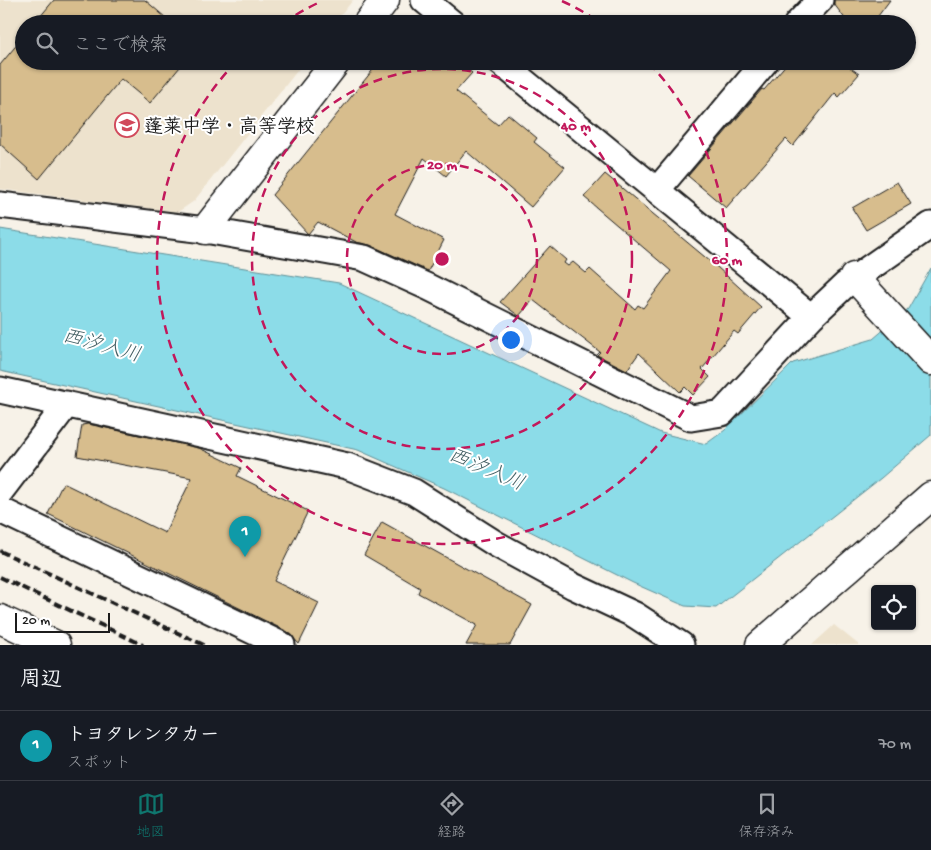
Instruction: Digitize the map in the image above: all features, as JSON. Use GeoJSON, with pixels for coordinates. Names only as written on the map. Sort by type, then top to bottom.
{"type":"FeatureCollection","features":[{"type":"Feature","properties":{"kind":"street"},"geometry":{"type":"LineString","coordinates":[[374,15],[385,0]]}},
{"type":"Feature","properties":{"kind":"street"},"geometry":{"type":"LineString","coordinates":[[424,0],[442,15]]}},
{"type":"Feature","properties":{"kind":"street"},"geometry":{"type":"LineString","coordinates":[[806,15],[820,0]]}},
{"type":"Feature","properties":{"kind":"street"},"geometry":{"type":"LineString","coordinates":[[205,230],[330,70]]}},
{"type":"Feature","properties":{"kind":"street"},"geometry":{"type":"LineString","coordinates":[[510,70],[810,316]]}},
{"type":"Feature","properties":{"kind":"street"},"geometry":{"type":"LineString","coordinates":[[657,190],[758,70]]}},
{"type":"Feature","properties":{"kind":"street"},"geometry":{"type":"LineString","coordinates":[[0,205],[205,230],[364,258],[428,287],[691,418],[722,413],[810,316],[854,277],[931,225]]}},
{"type":"Feature","properties":{"kind":"street"},"geometry":{"type":"LineString","coordinates":[[854,277],[931,361]]}},
{"type":"Feature","properties":{"kind":"street"},"geometry":{"type":"LineString","coordinates":[[0,390],[347,466],[414,492],[496,544],[573,586],[635,615],[682,645]]}},
{"type":"Feature","properties":{"kind":"street"},"geometry":{"type":"LineString","coordinates":[[0,492],[68,404]]}},
{"type":"Feature","properties":{"kind":"street"},"geometry":{"type":"LineString","coordinates":[[760,645],[931,496]]}},
{"type":"Feature","properties":{"kind":"street"},"geometry":{"type":"LineString","coordinates":[[0,510],[282,645]]}},
{"type":"Feature","properties":{"kind":"street"},"geometry":{"type":"LineString","coordinates":[[0,619],[56,645]]}},
{"type":"Feature","properties":{"kind":"shaded area","name":"蓬莱中学・高等学校"},"geometry":{"type":"Polygon","coordinates":[[[0,0],[353,0],[341,15],[15,15],[15,70],[298,70],[194,201],[178,212],[0,189],[0,0]]]}},
{"type":"Feature","properties":{"kind":"shaded area"},"geometry":{"type":"Polygon","coordinates":[[[834,625],[859,645],[812,645],[834,625]]]}},
{"type":"Feature","properties":{"kind":"water","name":"西汐入川"},"geometry":{"type":"Polygon","coordinates":[[[0,229],[339,283],[661,433],[706,444],[725,430],[793,363],[873,339],[908,309],[931,268],[931,435],[881,478],[716,608],[685,606],[633,583],[444,488],[358,450],[0,371],[0,229]]]}},
{"type":"Feature","properties":{"kind":"building"},"geometry":{"type":"Polygon","coordinates":[[[54,0],[145,0],[162,15],[42,15],[54,0]]]}},
{"type":"Feature","properties":{"kind":"building"},"geometry":{"type":"Polygon","coordinates":[[[834,0],[890,0],[879,15],[842,15],[834,4],[834,0]]]}},
{"type":"Feature","properties":{"kind":"building"},"geometry":{"type":"Polygon","coordinates":[[[15,47],[15,70],[178,70],[150,103],[121,79],[39,179],[0,144],[0,65],[15,47]]]}},
{"type":"Feature","properties":{"kind":"building"},"geometry":{"type":"Polygon","coordinates":[[[373,70],[468,70],[472,73],[456,91],[498,125],[508,114],[537,138],[534,142],[565,167],[531,207],[466,151],[446,176],[424,158],[395,214],[444,240],[428,271],[370,245],[356,242],[318,222],[308,234],[272,195],[373,70]]]}},
{"type":"Feature","properties":{"kind":"building"},"geometry":{"type":"Polygon","coordinates":[[[781,70],[853,70],[859,74],[839,97],[835,93],[793,146],[786,139],[726,208],[688,176],[762,89],[764,90],[781,70]]]}},
{"type":"Feature","properties":{"kind":"building"},"geometry":{"type":"Polygon","coordinates":[[[605,174],[717,267],[761,307],[738,334],[734,331],[702,369],[710,377],[693,395],[685,387],[680,392],[639,353],[627,370],[597,355],[600,352],[533,300],[519,316],[500,302],[550,246],[566,260],[564,263],[568,266],[573,262],[586,273],[590,269],[635,309],[638,305],[643,308],[671,271],[584,197],[605,174]]]}},
{"type":"Feature","properties":{"kind":"building"},"geometry":{"type":"Polygon","coordinates":[[[897,182],[911,204],[866,230],[852,208],[897,182]]]}},
{"type":"Feature","properties":{"kind":"building"},"geometry":{"type":"Polygon","coordinates":[[[88,424],[199,448],[241,468],[237,476],[308,511],[274,581],[319,603],[299,644],[288,632],[48,514],[63,483],[165,533],[192,478],[77,456],[82,425],[88,424]]]}},
{"type":"Feature","properties":{"kind":"building"},"geometry":{"type":"Polygon","coordinates":[[[382,522],[532,605],[510,645],[466,645],[477,625],[418,593],[420,588],[364,555],[382,522]]]}},
{"type":"Feature","properties":{"kind":"railway"},"geometry":{"type":"LineString","coordinates":[[0,551],[204,645]]}},
{"type":"Feature","properties":{"kind":"railway"},"geometry":{"type":"LineString","coordinates":[[0,577],[143,645]]}},
{"type":"Feature","properties":{"kind":"place","name":"蓬莱中学・高等学校"},"geometry":{"type":"Point","coordinates":[127,125]}},
{"type":"Feature","properties":{"kind":"place","name":"トヨタレンタカー"},"geometry":{"type":"Point","coordinates":[245,557]}}]}
